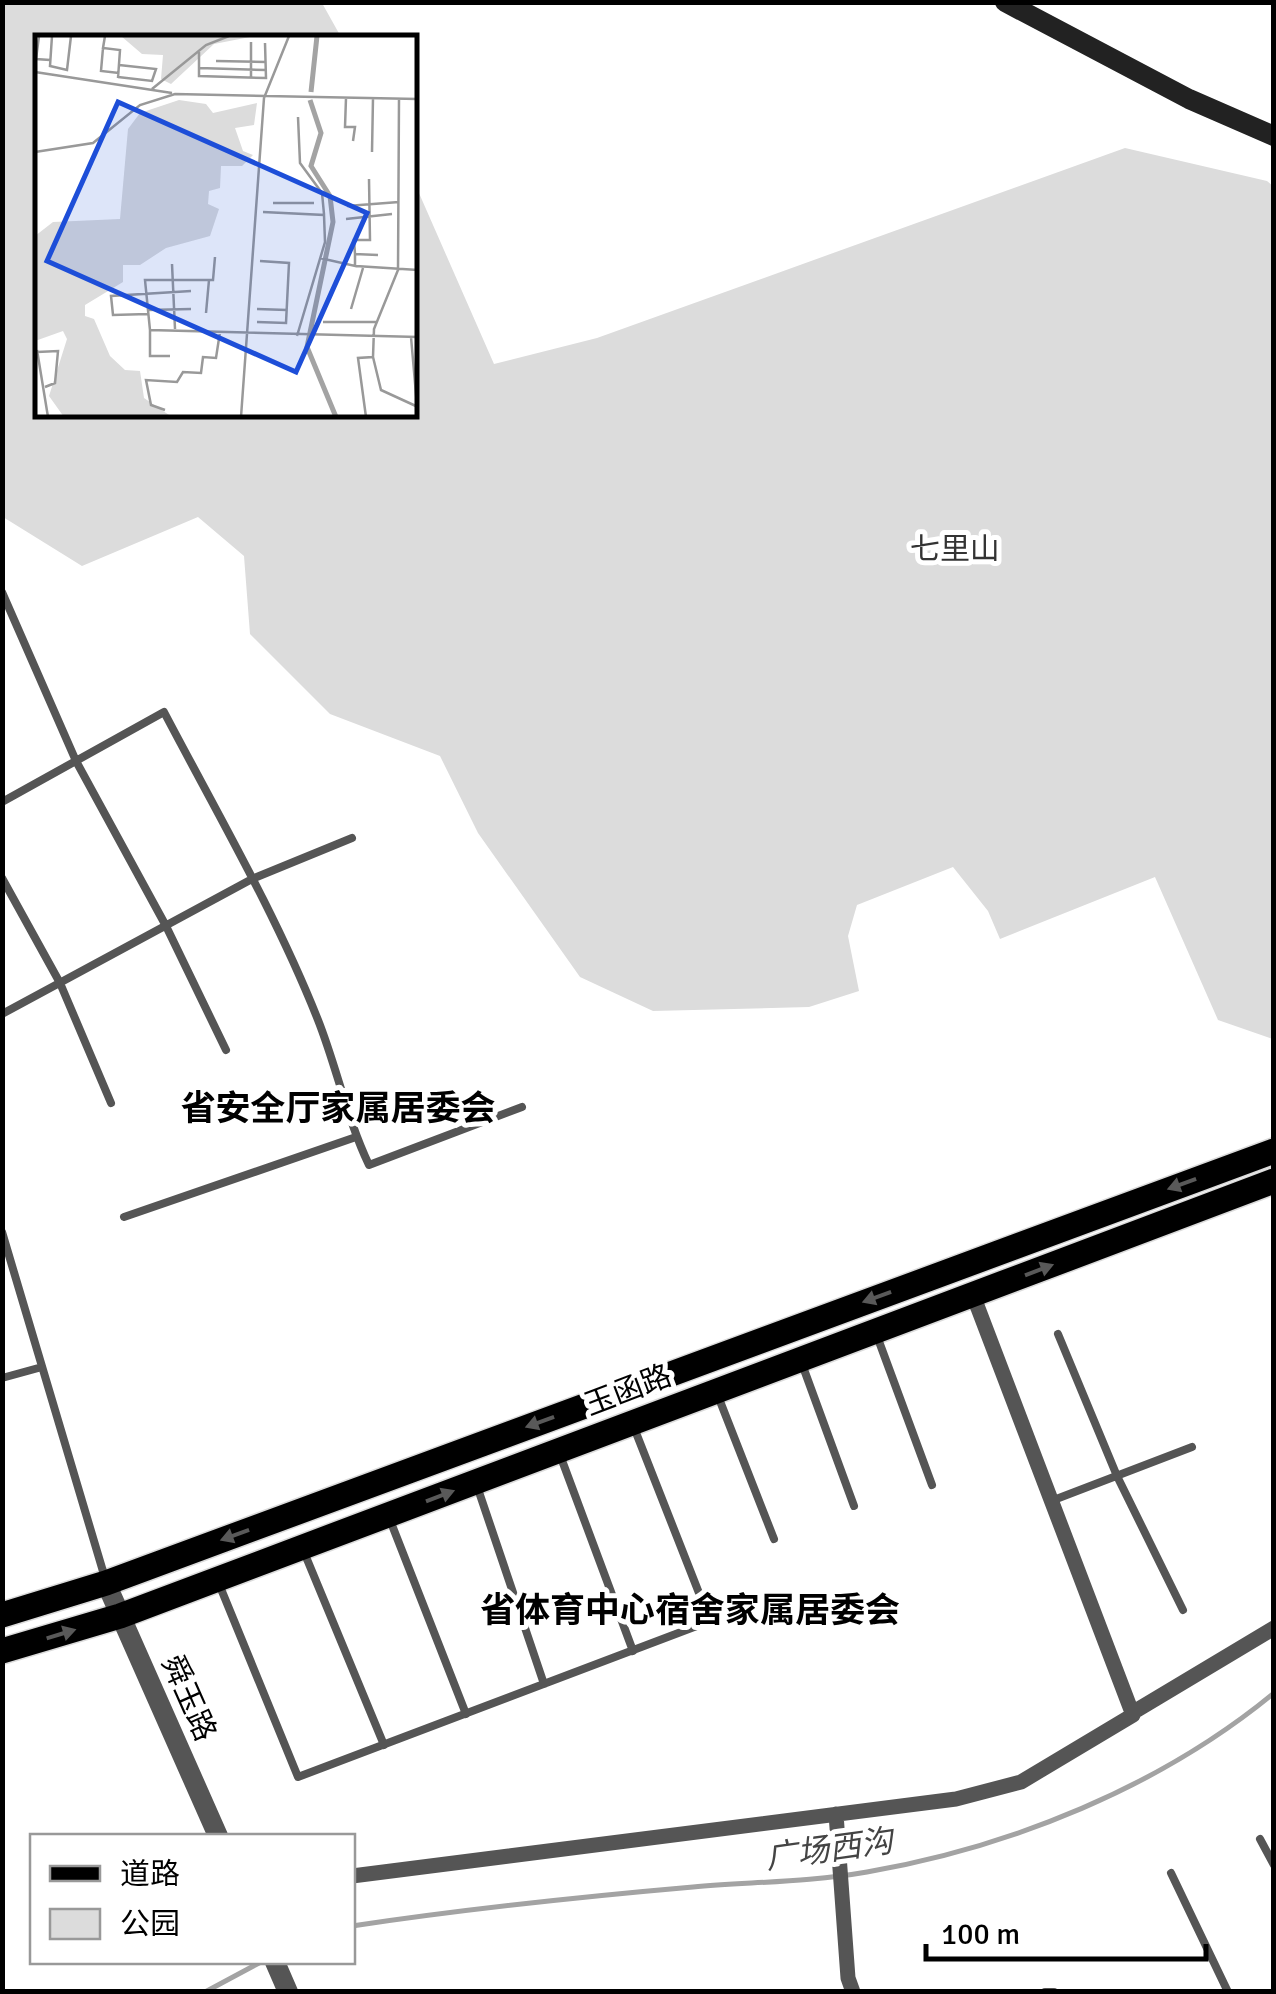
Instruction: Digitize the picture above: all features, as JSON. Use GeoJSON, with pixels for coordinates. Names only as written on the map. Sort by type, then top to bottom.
{"type":"FeatureCollection","features":[{"type":"Feature","properties":{"kind":"main road"},"geometry":{"type":"LineString","coordinates":[[1005,2],[1189,99],[1274,136]]}},
{"type":"Feature","properties":{"kind":"main road","name":"玉函路"},"geometry":{"type":"LineString","coordinates":[[2,1614],[106,1583],[1274,1151]]}},
{"type":"Feature","properties":{"kind":"main road","name":"玉函路"},"geometry":{"type":"LineString","coordinates":[[2,1652],[120,1616],[218,1580],[1274,1181]]}},
{"type":"Feature","properties":{"kind":"street"},"geometry":{"type":"LineString","coordinates":[[355,1876],[956,1798],[1020,1782],[1133,1715],[973,1295]]}},
{"type":"Feature","properties":{"kind":"street","name":"舜玉路"},"geometry":{"type":"LineString","coordinates":[[106,1583],[217,1834]]}},
{"type":"Feature","properties":{"kind":"street"},"geometry":{"type":"LineString","coordinates":[[1137,1710],[1274,1628]]}},
{"type":"Feature","properties":{"kind":"street"},"geometry":{"type":"LineString","coordinates":[[836,1814],[848,1978],[853,1992]]}},
{"type":"Feature","properties":{"kind":"street"},"geometry":{"type":"LineString","coordinates":[[276,1965],[288,1992]]}},
{"type":"Feature","properties":{"kind":"lane"},"geometry":{"type":"LineString","coordinates":[[2,592],[76,761],[166,926],[226,1050]]}},
{"type":"Feature","properties":{"kind":"lane"},"geometry":{"type":"LineString","coordinates":[[2,802],[164,712],[252,879],[319,1021],[356,1137],[370,1165],[522,1107]]}},
{"type":"Feature","properties":{"kind":"lane"},"geometry":{"type":"LineString","coordinates":[[2,1014],[252,879],[352,838]]}},
{"type":"Feature","properties":{"kind":"lane"},"geometry":{"type":"LineString","coordinates":[[2,878],[60,983],[111,1103]]}},
{"type":"Feature","properties":{"kind":"lane"},"geometry":{"type":"LineString","coordinates":[[124,1217],[356,1137]]}},
{"type":"Feature","properties":{"kind":"lane"},"geometry":{"type":"LineString","coordinates":[[2,1232],[106,1583]]}},
{"type":"Feature","properties":{"kind":"lane"},"geometry":{"type":"LineString","coordinates":[[876,1332],[932,1485]]}},
{"type":"Feature","properties":{"kind":"lane"},"geometry":{"type":"LineString","coordinates":[[1058,1334],[1116,1476],[1183,1610]]}},
{"type":"Feature","properties":{"kind":"lane"},"geometry":{"type":"LineString","coordinates":[[800,1360],[854,1506]]}},
{"type":"Feature","properties":{"kind":"lane"},"geometry":{"type":"LineString","coordinates":[[2,1378],[42,1367]]}},
{"type":"Feature","properties":{"kind":"lane"},"geometry":{"type":"LineString","coordinates":[[716,1392],[774,1538]]}},
{"type":"Feature","properties":{"kind":"lane"},"geometry":{"type":"LineString","coordinates":[[218,1580],[298,1777],[466,1714],[710,1621],[633,1423]]}},
{"type":"Feature","properties":{"kind":"lane"},"geometry":{"type":"LineString","coordinates":[[1051,1501],[1192,1447]]}},
{"type":"Feature","properties":{"kind":"lane"},"geometry":{"type":"LineString","coordinates":[[558,1451],[632,1650]]}},
{"type":"Feature","properties":{"kind":"lane"},"geometry":{"type":"LineString","coordinates":[[476,1482],[544,1684]]}},
{"type":"Feature","properties":{"kind":"lane"},"geometry":{"type":"LineString","coordinates":[[388,1515],[466,1714]]}},
{"type":"Feature","properties":{"kind":"lane"},"geometry":{"type":"LineString","coordinates":[[303,1548],[384,1745]]}},
{"type":"Feature","properties":{"kind":"lane"},"geometry":{"type":"LineString","coordinates":[[1260,1838],[1274,1865]]}},
{"type":"Feature","properties":{"kind":"lane"},"geometry":{"type":"LineString","coordinates":[[1171,1873],[1228,1992]]}},
{"type":"Feature","properties":{"kind":"lane"},"geometry":{"type":"LineString","coordinates":[[1044,1992],[1054,1992]]}},
{"type":"Feature","properties":{"kind":"green space","name":"七里山"},"geometry":{"type":"Polygon","coordinates":[[[2,3],[322,3],[340,35],[35,35],[35,418],[418,418],[418,191],[494,364],[597,338],[1125,148],[1267,181],[1274,187],[1273,1039],[1218,1020],[1155,877],[1000,939],[988,911],[953,867],[857,905],[848,936],[859,991],[809,1007],[653,1011],[580,977],[478,833],[440,756],[330,714],[250,634],[244,556],[198,517],[82,566],[3,517],[2,3]]]}},
{"type":"Feature","properties":{"kind":"waterway","name":"广场西沟"},"geometry":{"type":"LineString","coordinates":[[355,1926],[565,1899],[824,1878],[921,1861],[1029,1829],[1133,1784],[1230,1727],[1274,1693]]}},
{"type":"Feature","properties":{"kind":"waterway","name":"广场西沟"},"geometry":{"type":"LineString","coordinates":[[205,1992],[257,1964]]}},
{"type":"Feature","properties":{"kind":"district","name":"省安全厅家属居委会"},"geometry":{"type":"Point","coordinates":[338,1108]}},
{"type":"Feature","properties":{"kind":"district","name":"省体育中心宿舍家属居委会"},"geometry":{"type":"Point","coordinates":[690,1610]}}]}
